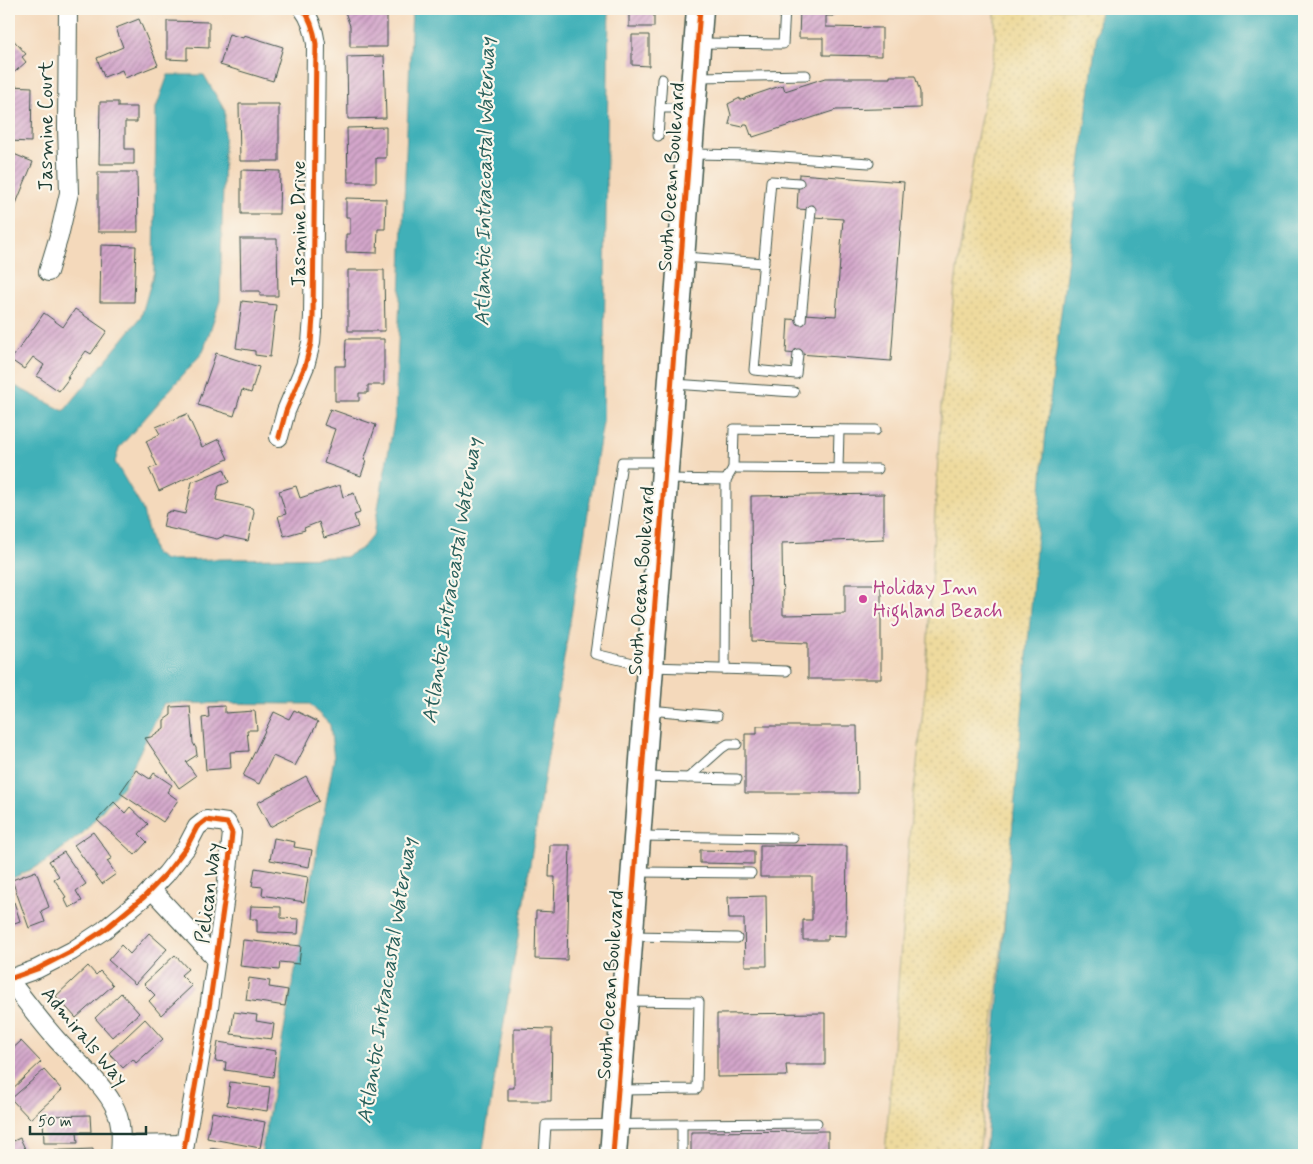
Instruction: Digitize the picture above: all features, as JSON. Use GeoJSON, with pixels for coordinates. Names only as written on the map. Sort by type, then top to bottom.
{"type":"FeatureCollection","features":[{"type":"Feature","properties":{"kind":"main road","name":"South Ocean Boulevard"},"geometry":{"type":"LineString","coordinates":[[613,1155],[700,9]]}},
{"type":"Feature","properties":{"kind":"street","name":"Jasmine Court"},"geometry":{"type":"LineString","coordinates":[[48,272],[68,193],[68,9]]}},
{"type":"Feature","properties":{"kind":"street","name":"Jasmine Drive"},"geometry":{"type":"LineString","coordinates":[[279,437],[286,411],[305,366],[311,343],[313,317],[316,44],[310,20],[303,9]]}},
{"type":"Feature","properties":{"kind":"street","name":"Pelican Way"},"geometry":{"type":"LineString","coordinates":[[9,980],[37,969],[72,951],[104,930],[166,874],[186,848],[197,827],[206,820],[227,823],[232,833],[232,844],[209,1008],[184,1150]]}},
{"type":"Feature","properties":{"kind":"street","name":"Pelican Way"},"geometry":{"type":"LineString","coordinates":[[151,889],[216,959]]}},
{"type":"Feature","properties":{"kind":"street","name":"Admirals Way"},"geometry":{"type":"LineString","coordinates":[[9,980],[56,1038],[108,1096],[120,1122],[120,1150]]}},
{"type":"Feature","properties":{"kind":"street"},"geometry":{"type":"LineString","coordinates":[[120,1150],[184,1150]]}},
{"type":"Feature","properties":{"kind":"lane"},"geometry":{"type":"LineString","coordinates":[[698,43],[784,44],[785,9]]}},
{"type":"Feature","properties":{"kind":"lane"},"geometry":{"type":"LineString","coordinates":[[695,77],[806,75]]}},
{"type":"Feature","properties":{"kind":"lane"},"geometry":{"type":"LineString","coordinates":[[658,136],[662,79]]}},
{"type":"Feature","properties":{"kind":"lane"},"geometry":{"type":"LineString","coordinates":[[660,108],[693,108]]}},
{"type":"Feature","properties":{"kind":"lane"},"geometry":{"type":"LineString","coordinates":[[689,154],[752,155],[869,163]]}},
{"type":"Feature","properties":{"kind":"lane"},"geometry":{"type":"LineString","coordinates":[[798,354],[796,374],[754,370],[771,181],[799,183]]}},
{"type":"Feature","properties":{"kind":"lane"},"geometry":{"type":"LineString","coordinates":[[801,320],[811,210]]}},
{"type":"Feature","properties":{"kind":"lane"},"geometry":{"type":"LineString","coordinates":[[681,257],[764,263]]}},
{"type":"Feature","properties":{"kind":"lane"},"geometry":{"type":"LineString","coordinates":[[672,384],[794,392]]}},
{"type":"Feature","properties":{"kind":"lane"},"geometry":{"type":"LineString","coordinates":[[725,669],[726,480],[733,468],[734,429],[876,430]]}},
{"type":"Feature","properties":{"kind":"lane"},"geometry":{"type":"LineString","coordinates":[[838,468],[839,430]]}},
{"type":"Feature","properties":{"kind":"lane"},"geometry":{"type":"LineString","coordinates":[[726,480],[665,471],[622,462],[594,654],[650,667],[786,671]]}},
{"type":"Feature","properties":{"kind":"lane"},"geometry":{"type":"LineString","coordinates":[[733,468],[878,469]]}},
{"type":"Feature","properties":{"kind":"lane"},"geometry":{"type":"LineString","coordinates":[[647,710],[717,716]]}},
{"type":"Feature","properties":{"kind":"lane"},"geometry":{"type":"LineString","coordinates":[[688,778],[722,748],[728,744],[737,744]]}},
{"type":"Feature","properties":{"kind":"lane"},"geometry":{"type":"LineString","coordinates":[[642,776],[737,779]]}},
{"type":"Feature","properties":{"kind":"lane"},"geometry":{"type":"LineString","coordinates":[[637,836],[793,838]]}},
{"type":"Feature","properties":{"kind":"lane"},"geometry":{"type":"LineString","coordinates":[[634,872],[752,874]]}},
{"type":"Feature","properties":{"kind":"lane"},"geometry":{"type":"LineString","coordinates":[[630,936],[737,938]]}},
{"type":"Feature","properties":{"kind":"lane"},"geometry":{"type":"LineString","coordinates":[[618,1090],[698,1089],[699,1002],[624,1001]]}},
{"type":"Feature","properties":{"kind":"lane"},"geometry":{"type":"LineString","coordinates":[[544,1155],[546,1125],[817,1123]]}},
{"type":"Feature","properties":{"kind":"lane"},"geometry":{"type":"LineString","coordinates":[[682,1124],[682,1155]]}},
{"type":"Feature","properties":{"kind":"sand"},"geometry":{"type":"Polygon","coordinates":[[[995,9],[1102,9],[979,1155],[885,1155],[910,827],[925,692],[941,405],[957,270],[975,148],[995,45],[995,9]]]}},
{"type":"Feature","properties":{"kind":"water","name":"Atlantic Intracoastal Waterway"},"geometry":{"type":"Polygon","coordinates":[[[412,9],[609,9],[603,422],[482,1155],[261,1155],[334,759],[330,725],[310,704],[164,703],[123,786],[84,832],[44,863],[9,880],[9,383],[64,411],[141,317],[154,272],[156,108],[168,75],[204,75],[225,111],[220,301],[203,352],[119,448],[115,462],[142,508],[154,553],[165,560],[345,557],[362,548],[373,535],[395,416],[412,9]]]}},
{"type":"Feature","properties":{"kind":"water"},"geometry":{"type":"Polygon","coordinates":[[[1100,9],[1304,9],[1304,1155],[985,1155],[1046,430],[1100,9]]]}},
{"type":"Feature","properties":{"kind":"building"},"geometry":{"type":"Polygon","coordinates":[[[344,9],[387,9],[387,47],[350,47],[350,26],[344,9]]]}},
{"type":"Feature","properties":{"kind":"building"},"geometry":{"type":"Polygon","coordinates":[[[629,9],[654,9],[654,27],[629,27],[629,9]]]}},
{"type":"Feature","properties":{"kind":"building"},"geometry":{"type":"Polygon","coordinates":[[[800,9],[833,9],[833,16],[826,16],[826,27],[882,28],[882,56],[823,55],[823,38],[799,38],[800,9]]]}},
{"type":"Feature","properties":{"kind":"building"},"geometry":{"type":"Polygon","coordinates":[[[139,19],[158,65],[125,78],[122,70],[104,77],[97,58],[123,47],[116,28],[139,19]]]}},
{"type":"Feature","properties":{"kind":"building"},"geometry":{"type":"Polygon","coordinates":[[[167,21],[209,22],[209,48],[187,47],[187,60],[167,59],[167,21]]]}},
{"type":"Feature","properties":{"kind":"building"},"geometry":{"type":"Polygon","coordinates":[[[229,34],[243,38],[244,35],[283,47],[273,81],[220,65],[229,34]]]}},
{"type":"Feature","properties":{"kind":"building"},"geometry":{"type":"Polygon","coordinates":[[[9,35],[26,54],[22,57],[26,62],[9,77],[9,35]]]}},
{"type":"Feature","properties":{"kind":"building"},"geometry":{"type":"Polygon","coordinates":[[[632,35],[649,35],[649,66],[632,65],[632,35]]]}},
{"type":"Feature","properties":{"kind":"building"},"geometry":{"type":"Polygon","coordinates":[[[384,56],[386,118],[348,119],[347,57],[384,56]]]}},
{"type":"Feature","properties":{"kind":"building"},"geometry":{"type":"Polygon","coordinates":[[[890,76],[915,76],[920,92],[920,108],[836,110],[753,137],[747,124],[744,124],[743,127],[729,124],[731,115],[728,104],[740,98],[740,100],[745,99],[783,85],[785,91],[825,78],[890,78],[890,76]]]}},
{"type":"Feature","properties":{"kind":"building"},"geometry":{"type":"Polygon","coordinates":[[[9,86],[32,87],[31,142],[9,141],[9,86]]]}},
{"type":"Feature","properties":{"kind":"building"},"geometry":{"type":"Polygon","coordinates":[[[100,102],[118,102],[118,107],[137,107],[137,122],[125,122],[125,149],[134,149],[134,164],[99,164],[100,102]]]}},
{"type":"Feature","properties":{"kind":"building"},"geometry":{"type":"Polygon","coordinates":[[[239,104],[279,104],[279,161],[240,161],[239,104]]]}},
{"type":"Feature","properties":{"kind":"building"},"geometry":{"type":"Polygon","coordinates":[[[386,127],[386,158],[376,158],[376,182],[348,182],[347,128],[386,127]]]}},
{"type":"Feature","properties":{"kind":"building"},"geometry":{"type":"Polygon","coordinates":[[[9,152],[33,162],[13,211],[9,209],[9,152]]]}},
{"type":"Feature","properties":{"kind":"building"},"geometry":{"type":"Polygon","coordinates":[[[241,170],[280,171],[279,214],[241,214],[241,170]]]}},
{"type":"Feature","properties":{"kind":"building"},"geometry":{"type":"Polygon","coordinates":[[[98,172],[137,172],[138,232],[98,232],[98,172]]]}},
{"type":"Feature","properties":{"kind":"building"},"geometry":{"type":"Polygon","coordinates":[[[799,174],[904,182],[891,361],[786,353],[788,319],[804,320],[804,314],[836,316],[843,219],[813,217],[813,210],[797,209],[799,174]]]}},
{"type":"Feature","properties":{"kind":"building"},"geometry":{"type":"Polygon","coordinates":[[[346,198],[386,199],[385,229],[378,229],[377,253],[346,252],[346,234],[350,234],[350,217],[346,217],[346,198]]]}},
{"type":"Feature","properties":{"kind":"building"},"geometry":{"type":"Polygon","coordinates":[[[240,239],[277,239],[278,296],[260,296],[260,291],[241,291],[240,239]]]}},
{"type":"Feature","properties":{"kind":"building"},"geometry":{"type":"Polygon","coordinates":[[[101,245],[136,246],[134,302],[100,302],[101,245]]]}},
{"type":"Feature","properties":{"kind":"building"},"geometry":{"type":"Polygon","coordinates":[[[348,270],[384,270],[385,331],[348,331],[348,270]]]}},
{"type":"Feature","properties":{"kind":"building"},"geometry":{"type":"Polygon","coordinates":[[[242,301],[276,305],[270,357],[255,355],[255,351],[236,348],[242,301]]]}},
{"type":"Feature","properties":{"kind":"building"},"geometry":{"type":"Polygon","coordinates":[[[75,309],[107,331],[91,354],[86,351],[59,391],[37,376],[44,365],[33,357],[24,369],[11,360],[44,313],[63,327],[75,309]]]}},
{"type":"Feature","properties":{"kind":"building"},"geometry":{"type":"Polygon","coordinates":[[[346,339],[384,339],[384,385],[368,385],[368,393],[359,393],[359,401],[335,401],[335,366],[345,366],[346,339]]]}},
{"type":"Feature","properties":{"kind":"building"},"geometry":{"type":"Polygon","coordinates":[[[216,353],[259,367],[251,393],[242,390],[234,416],[198,405],[216,353]]]}},
{"type":"Feature","properties":{"kind":"building"},"geometry":{"type":"Polygon","coordinates":[[[330,409],[376,425],[364,460],[366,461],[361,476],[324,463],[335,429],[324,425],[330,409]]]}},
{"type":"Feature","properties":{"kind":"building"},"geometry":{"type":"Polygon","coordinates":[[[187,414],[202,447],[219,439],[228,459],[159,491],[149,469],[157,466],[146,441],[160,434],[156,427],[187,414]]]}},
{"type":"Feature","properties":{"kind":"building"},"geometry":{"type":"Polygon","coordinates":[[[224,469],[229,482],[219,486],[216,500],[252,508],[254,512],[248,541],[224,536],[217,539],[163,527],[166,513],[171,511],[185,514],[192,482],[224,469]]]}},
{"type":"Feature","properties":{"kind":"building"},"geometry":{"type":"Polygon","coordinates":[[[340,485],[343,497],[354,493],[360,513],[354,515],[358,527],[324,538],[319,522],[304,528],[305,530],[284,536],[278,516],[286,514],[279,491],[296,486],[300,498],[340,485]]]}},
{"type":"Feature","properties":{"kind":"building","name":"Holiday Inn Highland Beach"},"geometry":{"type":"Polygon","coordinates":[[[884,494],[884,539],[782,543],[783,615],[845,614],[845,584],[881,584],[881,679],[808,679],[808,643],[752,641],[751,496],[884,494]]]}},
{"type":"Feature","properties":{"kind":"building"},"geometry":{"type":"Polygon","coordinates":[[[190,706],[193,743],[197,755],[186,762],[196,776],[179,788],[145,738],[151,737],[164,728],[164,720],[171,715],[171,707],[190,706]]]}},
{"type":"Feature","properties":{"kind":"building"},"geometry":{"type":"Polygon","coordinates":[[[225,706],[225,713],[255,711],[257,730],[247,730],[249,751],[230,752],[231,768],[206,770],[202,718],[209,717],[208,707],[225,706]]]}},
{"type":"Feature","properties":{"kind":"building"},"geometry":{"type":"Polygon","coordinates":[[[294,710],[318,722],[295,766],[273,756],[259,784],[243,776],[274,712],[289,719],[294,710]]]}},
{"type":"Feature","properties":{"kind":"building"},"geometry":{"type":"Polygon","coordinates":[[[757,726],[857,726],[858,793],[745,793],[745,734],[757,734],[757,726]]]}},
{"type":"Feature","properties":{"kind":"building"},"geometry":{"type":"Polygon","coordinates":[[[136,770],[150,779],[154,773],[172,785],[167,792],[178,800],[163,822],[120,793],[136,770]]]}},
{"type":"Feature","properties":{"kind":"building"},"geometry":{"type":"Polygon","coordinates":[[[306,776],[319,801],[270,827],[257,803],[306,776]]]}},
{"type":"Feature","properties":{"kind":"building"},"geometry":{"type":"Polygon","coordinates":[[[114,802],[125,813],[130,807],[148,824],[139,834],[147,842],[135,855],[97,820],[114,802]]]}},
{"type":"Feature","properties":{"kind":"building"},"geometry":{"type":"Polygon","coordinates":[[[93,832],[112,858],[107,861],[116,874],[102,884],[74,845],[93,832]]]}},
{"type":"Feature","properties":{"kind":"building"},"geometry":{"type":"Polygon","coordinates":[[[274,838],[295,842],[294,847],[312,850],[309,867],[270,860],[274,838]]]}},
{"type":"Feature","properties":{"kind":"building"},"geometry":{"type":"Polygon","coordinates":[[[550,845],[570,845],[567,960],[535,959],[536,911],[554,912],[555,877],[549,877],[550,845]]]}},
{"type":"Feature","properties":{"kind":"building"},"geometry":{"type":"Polygon","coordinates":[[[760,845],[847,846],[846,936],[828,935],[828,940],[803,940],[803,920],[812,920],[812,877],[760,877],[760,845]]]}},
{"type":"Feature","properties":{"kind":"building"},"geometry":{"type":"Polygon","coordinates":[[[700,850],[754,851],[754,864],[700,863],[700,850]]]}},
{"type":"Feature","properties":{"kind":"building"},"geometry":{"type":"Polygon","coordinates":[[[64,852],[86,884],[76,891],[82,901],[69,908],[64,898],[66,897],[54,879],[59,876],[49,861],[64,852]]]}},
{"type":"Feature","properties":{"kind":"building"},"geometry":{"type":"Polygon","coordinates":[[[255,868],[308,877],[304,902],[262,895],[263,887],[252,886],[255,868]]]}},
{"type":"Feature","properties":{"kind":"building"},"geometry":{"type":"Polygon","coordinates":[[[36,871],[49,907],[41,911],[45,922],[29,928],[12,880],[36,871]]]}},
{"type":"Feature","properties":{"kind":"building"},"geometry":{"type":"Polygon","coordinates":[[[766,896],[767,966],[745,966],[744,919],[729,919],[728,897],[766,896]]]}},
{"type":"Feature","properties":{"kind":"building"},"geometry":{"type":"Polygon","coordinates":[[[14,902],[20,921],[9,925],[9,904],[14,902]]]}},
{"type":"Feature","properties":{"kind":"building"},"geometry":{"type":"Polygon","coordinates":[[[251,906],[281,907],[281,918],[299,919],[298,934],[257,932],[257,919],[250,919],[251,906]]]}},
{"type":"Feature","properties":{"kind":"building"},"geometry":{"type":"Polygon","coordinates":[[[149,933],[167,949],[135,984],[108,960],[121,945],[130,954],[149,933]]]}},
{"type":"Feature","properties":{"kind":"building"},"geometry":{"type":"Polygon","coordinates":[[[243,940],[301,946],[299,964],[280,962],[279,970],[240,966],[243,940]]]}},
{"type":"Feature","properties":{"kind":"building"},"geometry":{"type":"Polygon","coordinates":[[[175,955],[188,969],[181,975],[192,986],[161,1015],[149,1001],[155,995],[144,984],[175,955]]]}},
{"type":"Feature","properties":{"kind":"building"},"geometry":{"type":"Polygon","coordinates":[[[88,966],[96,975],[100,971],[113,985],[76,1018],[56,996],[88,966]]]}},
{"type":"Feature","properties":{"kind":"building"},"geometry":{"type":"Polygon","coordinates":[[[249,978],[270,981],[269,987],[288,990],[285,1006],[246,1000],[249,978]]]}},
{"type":"Feature","properties":{"kind":"building"},"geometry":{"type":"Polygon","coordinates":[[[121,993],[139,1013],[112,1037],[95,1018],[121,993]]]}},
{"type":"Feature","properties":{"kind":"building"},"geometry":{"type":"Polygon","coordinates":[[[234,1012],[257,1015],[256,1021],[274,1024],[272,1039],[231,1034],[234,1012]]]}},
{"type":"Feature","properties":{"kind":"building"},"geometry":{"type":"Polygon","coordinates":[[[825,1013],[825,1065],[786,1065],[787,1076],[717,1077],[717,1014],[825,1013]]]}},
{"type":"Feature","properties":{"kind":"building"},"geometry":{"type":"Polygon","coordinates":[[[145,1019],[163,1039],[136,1063],[133,1059],[123,1068],[109,1053],[145,1019]]]}},
{"type":"Feature","properties":{"kind":"building"},"geometry":{"type":"Polygon","coordinates":[[[514,1028],[552,1029],[551,1101],[508,1101],[508,1088],[514,1088],[514,1028]]]}},
{"type":"Feature","properties":{"kind":"building"},"geometry":{"type":"Polygon","coordinates":[[[21,1041],[41,1062],[9,1092],[9,1052],[21,1041]]]}},
{"type":"Feature","properties":{"kind":"building"},"geometry":{"type":"Polygon","coordinates":[[[218,1042],[276,1051],[273,1077],[225,1070],[226,1062],[215,1061],[218,1042]]]}},
{"type":"Feature","properties":{"kind":"building"},"geometry":{"type":"Polygon","coordinates":[[[44,1070],[62,1090],[30,1119],[11,1099],[44,1070]]]}},
{"type":"Feature","properties":{"kind":"building"},"geometry":{"type":"Polygon","coordinates":[[[230,1082],[270,1087],[267,1111],[227,1105],[230,1082]]]}},
{"type":"Feature","properties":{"kind":"building"},"geometry":{"type":"Polygon","coordinates":[[[212,1112],[265,1122],[260,1148],[207,1138],[212,1112]]]}},
{"type":"Feature","properties":{"kind":"building"},"geometry":{"type":"Polygon","coordinates":[[[90,1115],[91,1132],[77,1132],[78,1143],[44,1143],[43,1116],[90,1115]]]}},
{"type":"Feature","properties":{"kind":"building"},"geometry":{"type":"Polygon","coordinates":[[[828,1131],[828,1155],[705,1155],[705,1153],[691,1153],[691,1132],[828,1131]]]}},
{"type":"Feature","properties":{"kind":"building"},"geometry":{"type":"Polygon","coordinates":[[[20,1138],[28,1155],[9,1155],[9,1143],[20,1138]]]}},
{"type":"Feature","properties":{"kind":"building"},"geometry":{"type":"Polygon","coordinates":[[[210,1148],[245,1154],[245,1155],[209,1155],[210,1148]]]}},
{"type":"Feature","properties":{"kind":"building"},"geometry":{"type":"Polygon","coordinates":[[[93,1149],[93,1155],[42,1155],[42,1151],[93,1149]]]}},
{"type":"Feature","properties":{"kind":"cycle path"},"geometry":{"type":"LineString","coordinates":[[279,437],[286,411],[305,366],[311,343],[313,317],[316,44],[312,25],[303,9]]}},
{"type":"Feature","properties":{"kind":"cycle path"},"geometry":{"type":"LineString","coordinates":[[613,1155],[700,9]]}},
{"type":"Feature","properties":{"kind":"cycle path"},"geometry":{"type":"LineString","coordinates":[[9,979],[37,969],[72,951],[104,930],[144,897],[166,874],[186,848],[197,827],[206,820],[227,823],[232,833],[226,889],[209,1008],[183,1155]]}},
{"type":"Feature","properties":{"kind":"place","name":"Holiday Inn Highland Beach"},"geometry":{"type":"Point","coordinates":[863,599]}}]}
